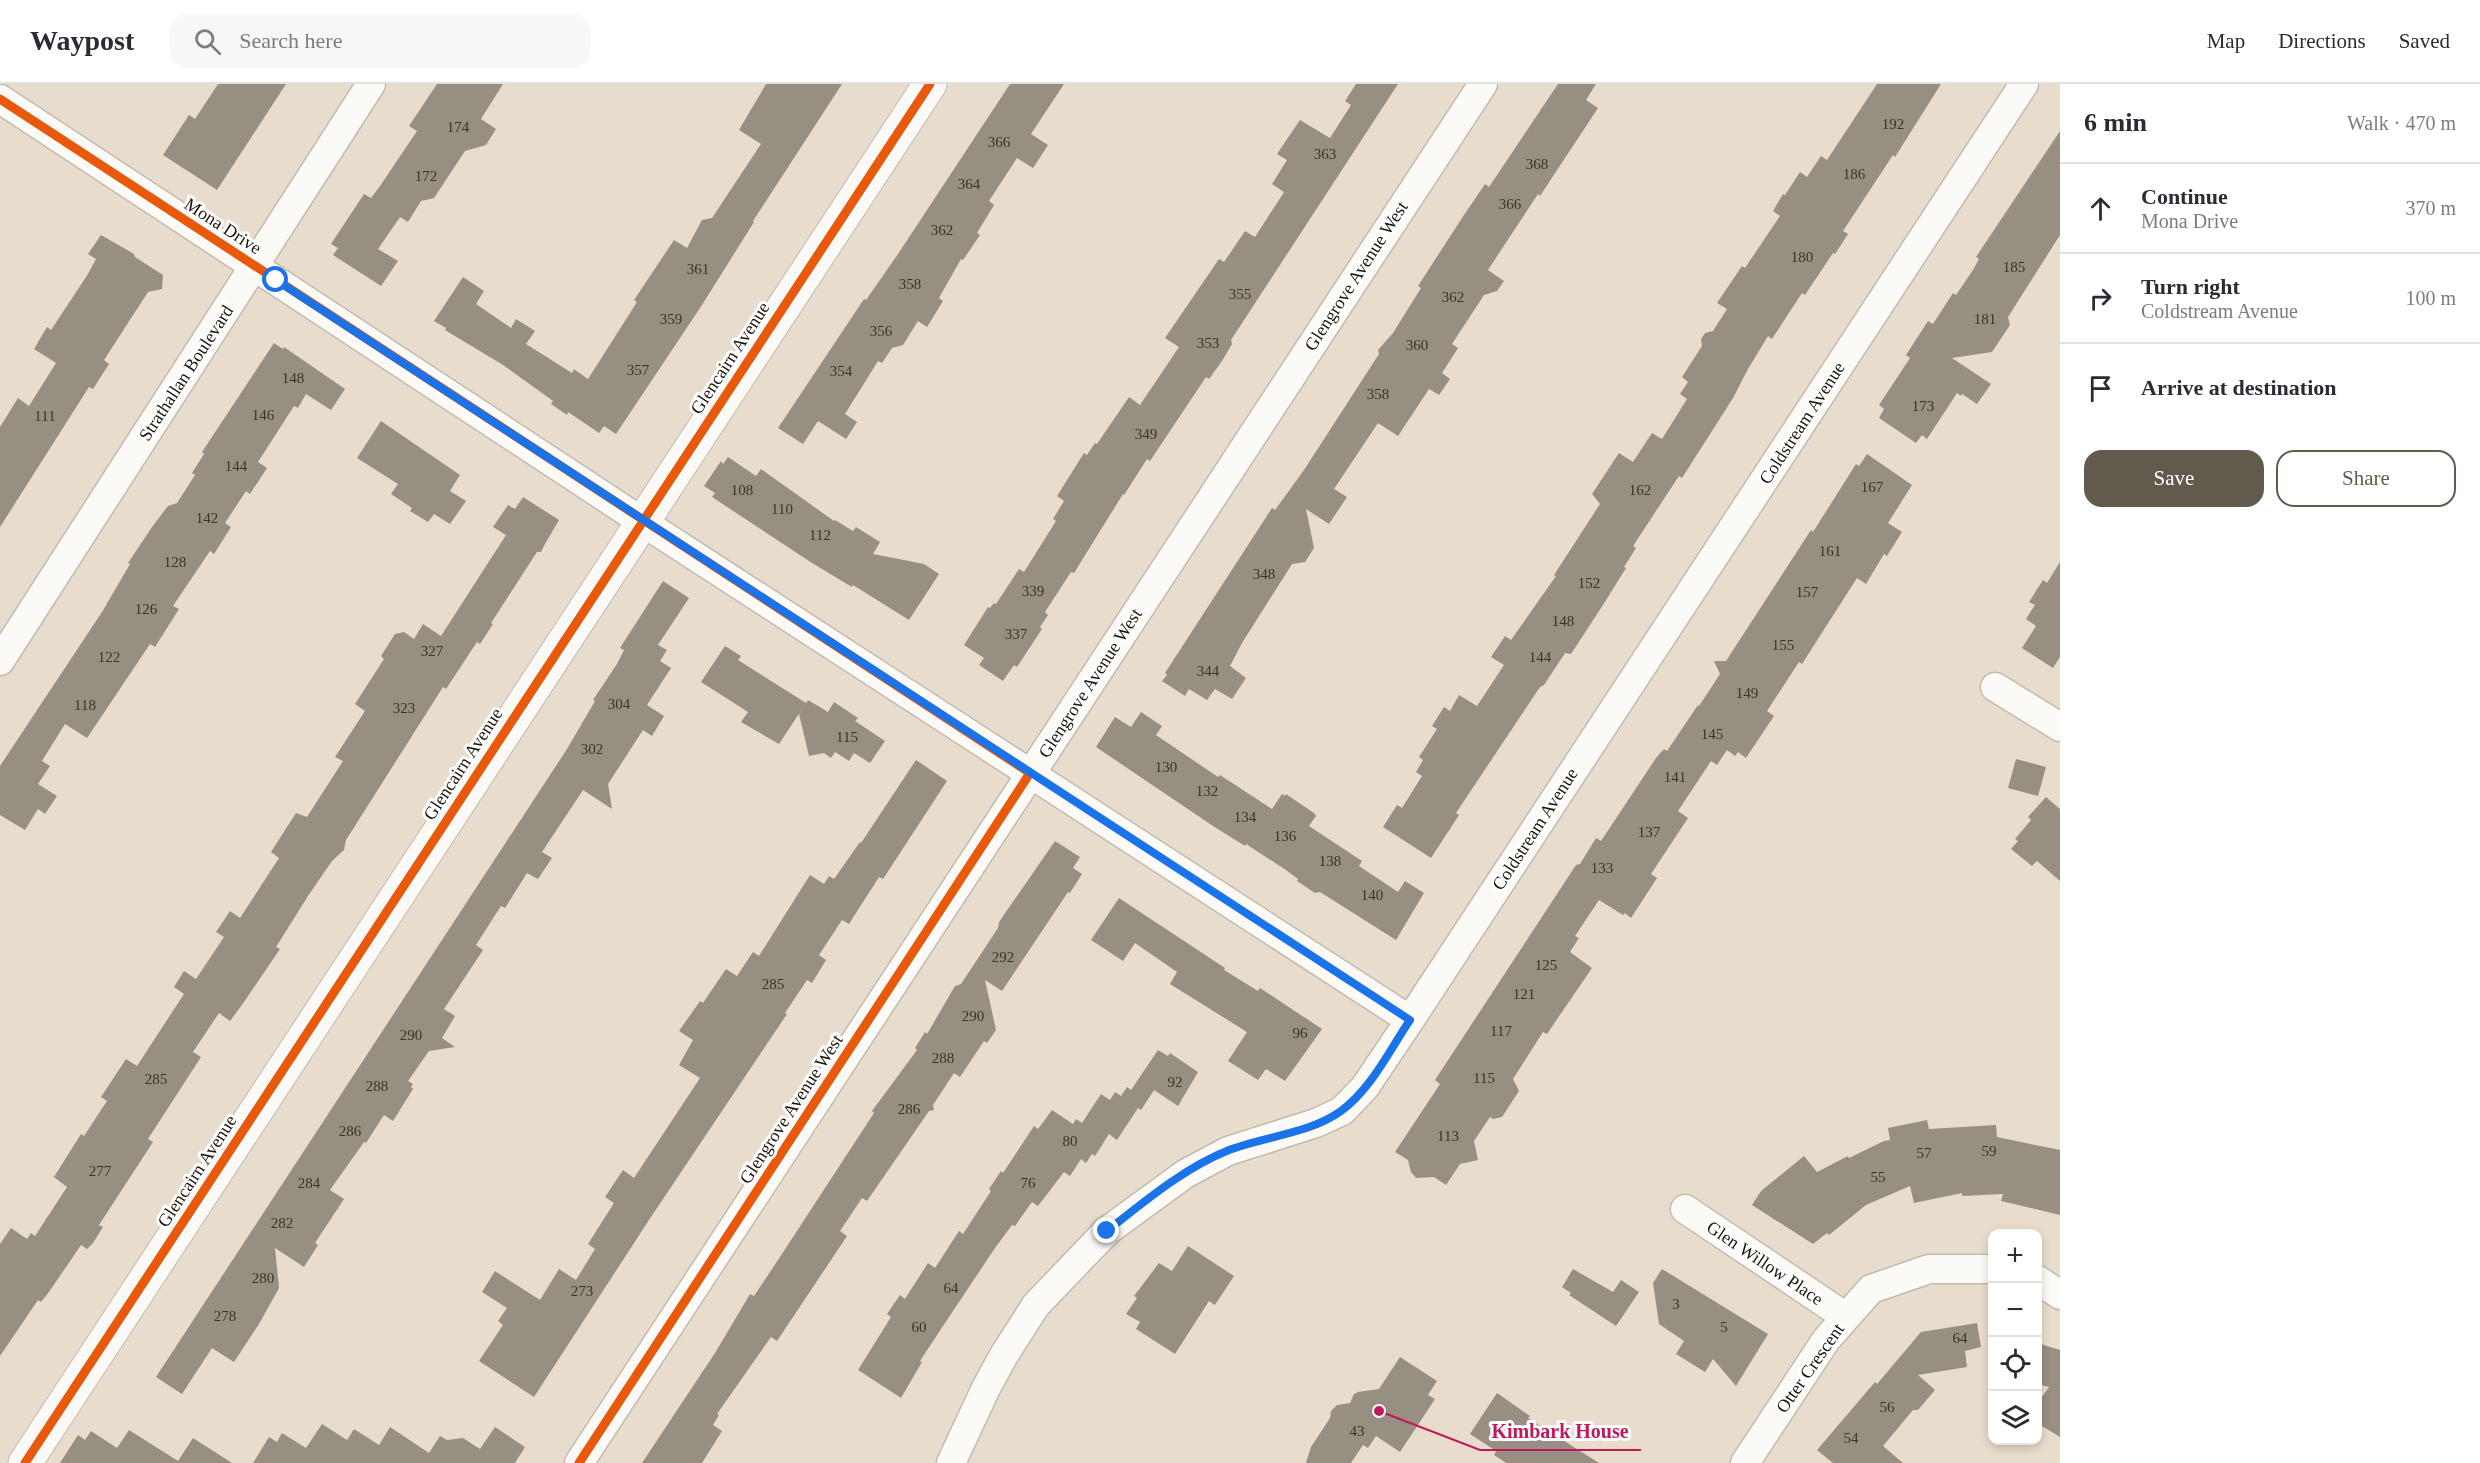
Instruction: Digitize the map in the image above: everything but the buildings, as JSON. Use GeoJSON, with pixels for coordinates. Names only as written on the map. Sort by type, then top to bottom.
{"type":"FeatureCollection","features":[{"type":"Feature","properties":{"kind":"street","name":"Strathallan Boulevard"},"geometry":{"type":"LineString","coordinates":[[0,661],[371,84]]}},
{"type":"Feature","properties":{"kind":"street","name":"Glencairn Avenue"},"geometry":{"type":"LineString","coordinates":[[25,1463],[930,84]]}},
{"type":"Feature","properties":{"kind":"street","name":"Glengrove Avenue West"},"geometry":{"type":"LineString","coordinates":[[579,1463],[1483,84]]}},
{"type":"Feature","properties":{"kind":"street","name":"Coldstream Avenue"},"geometry":{"type":"LineString","coordinates":[[951,1463],[986,1388],[1036,1305],[1107,1231],[1185,1174],[1228,1151],[1316,1123],[1342,1110],[1361,1092],[2024,84]]}},
{"type":"Feature","properties":{"kind":"street","name":"Mona Drive"},"geometry":{"type":"LineString","coordinates":[[0,99],[642,521],[1410,1020]]}},
{"type":"Feature","properties":{"kind":"street"},"geometry":{"type":"LineString","coordinates":[[1995,687],[2060,727]]}},
{"type":"Feature","properties":{"kind":"street","name":"Glen Willow Place"},"geometry":{"type":"LineString","coordinates":[[1685,1209],[1846,1317]]}},
{"type":"Feature","properties":{"kind":"street","name":"Otter Crescent"},"geometry":{"type":"LineString","coordinates":[[1745,1463],[1826,1340],[1871,1289],[1929,1269],[1988,1269]]}},
{"type":"Feature","properties":{"kind":"street"},"geometry":{"type":"LineString","coordinates":[[2042,1283],[2060,1295]]}},
{"type":"Feature","properties":{"kind":"cycle path"},"geometry":{"type":"LineString","coordinates":[[25,1463],[930,84]]}},
{"type":"Feature","properties":{"kind":"cycle path"},"geometry":{"type":"LineString","coordinates":[[0,99],[1030,773],[579,1463]]}},
{"type":"Feature","properties":{"kind":"place","name":"Kimbark House"},"geometry":{"type":"Point","coordinates":[1379,1411]}},
{"type":"Feature","properties":{"kind":"route"},"geometry":{"type":"LineString","coordinates":[[276,280],[661,534],[1410,1020],[1365,1087],[1342,1110],[1326,1120],[1228,1151],[1185,1174],[1107,1231]]}}]}
